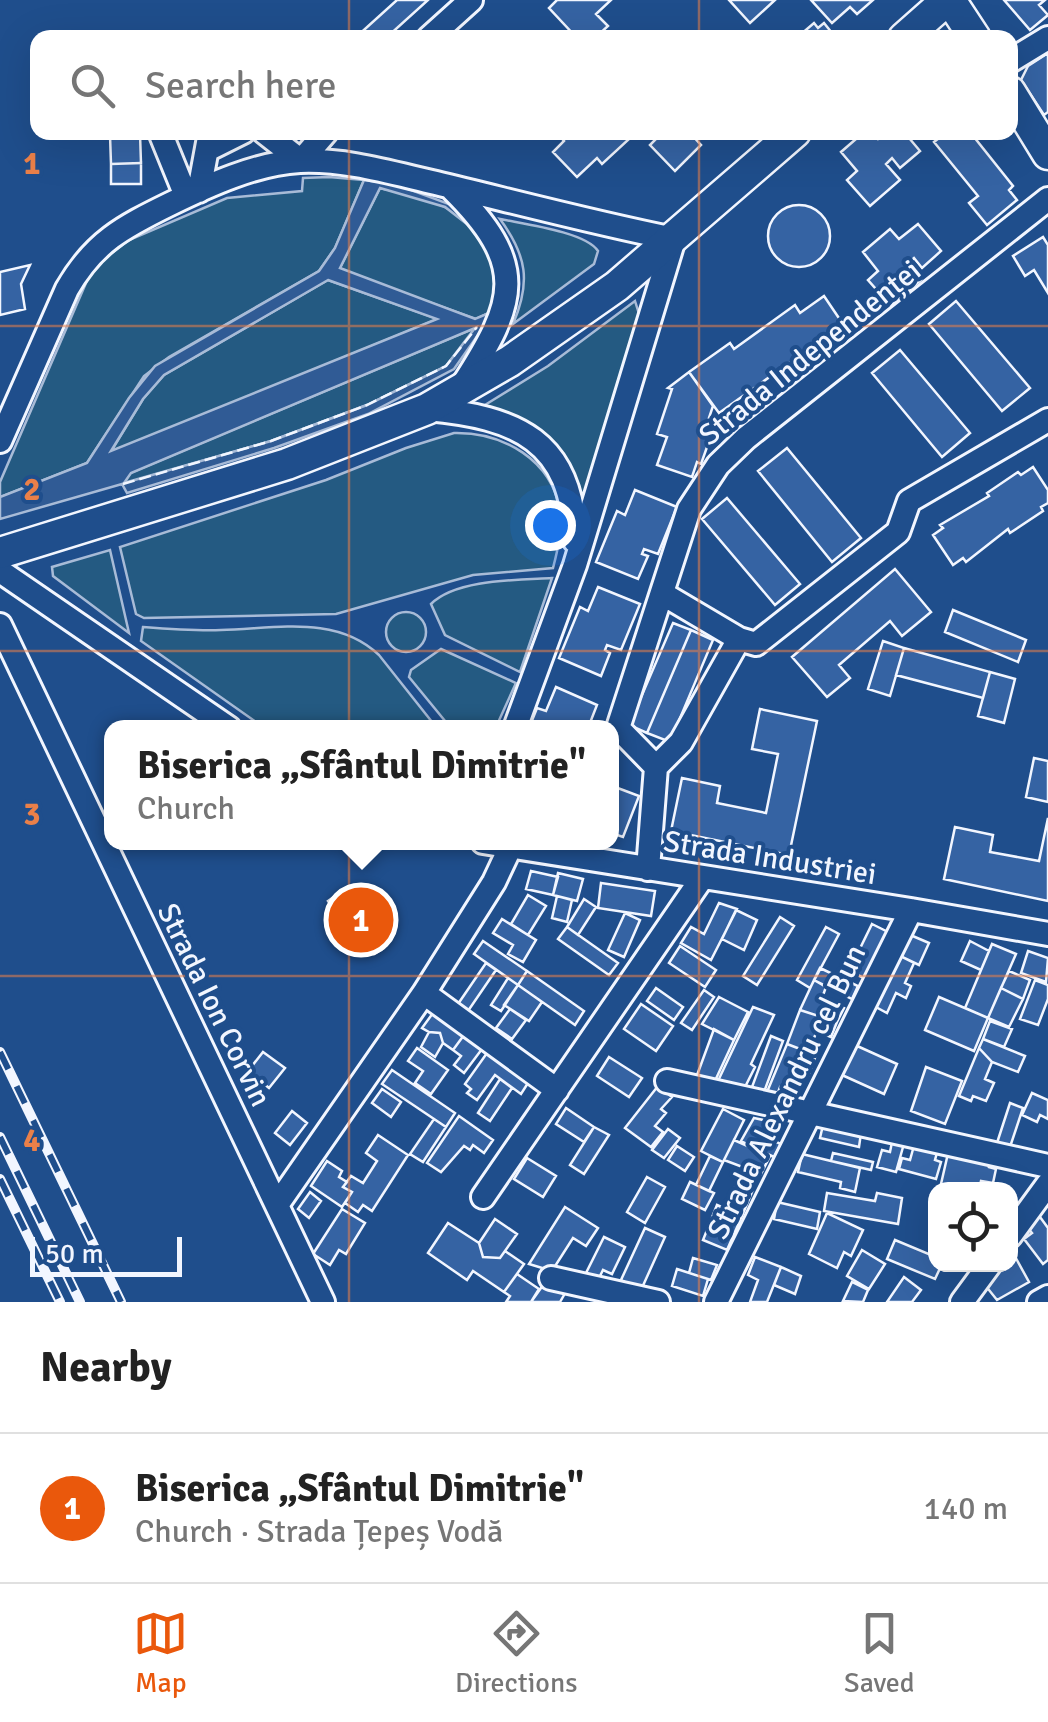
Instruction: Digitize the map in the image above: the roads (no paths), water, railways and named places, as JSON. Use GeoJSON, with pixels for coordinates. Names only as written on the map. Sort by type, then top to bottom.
{"type":"FeatureCollection","features":[{"type":"Feature","properties":{"kind":"main road"},"geometry":{"type":"LineString","coordinates":[[913,30],[948,0],[969,30]]}},
{"type":"Feature","properties":{"kind":"main road"},"geometry":{"type":"LineString","coordinates":[[1018,105],[1048,154]]}},
{"type":"Feature","properties":{"kind":"main road"},"geometry":{"type":"LineString","coordinates":[[0,553],[288,464],[427,409],[566,324],[674,239],[786,140]]}},
{"type":"Feature","properties":{"kind":"street"},"geometry":{"type":"LineString","coordinates":[[438,30],[471,0]]}},
{"type":"Feature","properties":{"kind":"street"},"geometry":{"type":"LineString","coordinates":[[1018,56],[1048,38]]}},
{"type":"Feature","properties":{"kind":"street"},"geometry":{"type":"LineString","coordinates":[[164,140],[192,194]]}},
{"type":"Feature","properties":{"kind":"street"},"geometry":{"type":"LineString","coordinates":[[275,140],[301,160]]}},
{"type":"Feature","properties":{"kind":"street"},"geometry":{"type":"LineString","coordinates":[[301,160],[319,140]]}},
{"type":"Feature","properties":{"kind":"street"},"geometry":{"type":"LineString","coordinates":[[192,194],[208,141]]}},
{"type":"Feature","properties":{"kind":"street"},"geometry":{"type":"LineString","coordinates":[[0,442],[56,312],[79,267],[102,242],[126,225],[192,194],[261,168],[301,160],[358,166],[674,239],[575,565],[518,720]]}},
{"type":"Feature","properties":{"kind":"street"},"geometry":{"type":"LineString","coordinates":[[448,186],[490,232],[506,269],[508,290],[489,344],[458,392]]}},
{"type":"Feature","properties":{"kind":"street","name":"Strada Independenței"},"geometry":{"type":"LineString","coordinates":[[619,725],[689,509],[718,465],[1048,199]]}},
{"type":"Feature","properties":{"kind":"street"},"geometry":{"type":"LineString","coordinates":[[427,409],[501,420],[533,438],[558,467],[574,510],[575,565]]}},
{"type":"Feature","properties":{"kind":"street"},"geometry":{"type":"LineString","coordinates":[[663,594],[739,639],[756,644],[898,532],[909,501],[1048,420]]}},
{"type":"Feature","properties":{"kind":"street"},"geometry":{"type":"LineString","coordinates":[[0,571],[217,720]]}},
{"type":"Feature","properties":{"kind":"street","name":"Strada Ion Corvin"},"geometry":{"type":"LineString","coordinates":[[0,625],[104,843]]}},
{"type":"Feature","properties":{"kind":"street"},"geometry":{"type":"LineString","coordinates":[[648,869],[656,767],[681,742],[739,639]]}},
{"type":"Feature","properties":{"kind":"street","name":"Strada Independenței"},"geometry":{"type":"LineString","coordinates":[[619,729],[656,767]]}},
{"type":"Feature","properties":{"kind":"street","name":"Strada Ion Corvin"},"geometry":{"type":"LineString","coordinates":[[107,850],[323,1302]]}},
{"type":"Feature","properties":{"kind":"street"},"geometry":{"type":"LineString","coordinates":[[277,1205],[424,993],[494,882],[509,850]]}},
{"type":"Feature","properties":{"kind":"street","name":"Strada Industriei"},"geometry":{"type":"LineString","coordinates":[[523,850],[1048,934]]}},
{"type":"Feature","properties":{"kind":"street"},"geometry":{"type":"LineString","coordinates":[[484,1196],[702,878]]}},
{"type":"Feature","properties":{"kind":"street","name":"Strada Alexandru cel Bun"},"geometry":{"type":"LineString","coordinates":[[716,1302],[911,910]]}},
{"type":"Feature","properties":{"kind":"street"},"geometry":{"type":"LineString","coordinates":[[424,993],[557,1090]]}},
{"type":"Feature","properties":{"kind":"street"},"geometry":{"type":"LineString","coordinates":[[666,1081],[1048,1166]]}},
{"type":"Feature","properties":{"kind":"street"},"geometry":{"type":"LineString","coordinates":[[1018,1225],[1048,1184]]}},
{"type":"Feature","properties":{"kind":"street"},"geometry":{"type":"LineString","coordinates":[[962,1302],[984,1272]]}},
{"type":"Feature","properties":{"kind":"street"},"geometry":{"type":"LineString","coordinates":[[551,1278],[658,1302]]}},
{"type":"Feature","properties":{"kind":"street"},"geometry":{"type":"LineString","coordinates":[[1040,1302],[1048,1297]]}},
{"type":"Feature","properties":{"kind":"railway"},"geometry":{"type":"LineString","coordinates":[[0,1052],[121,1302]]}},
{"type":"Feature","properties":{"kind":"railway"},"geometry":{"type":"LineString","coordinates":[[0,1137],[80,1302]]}},
{"type":"Feature","properties":{"kind":"railway"},"geometry":{"type":"LineString","coordinates":[[0,1179],[60,1302]]}},
{"type":"Feature","properties":{"kind":"place","name":"Biserica „Sfântul Dimitrie\""},"geometry":{"type":"Point","coordinates":[361,920]}}]}
